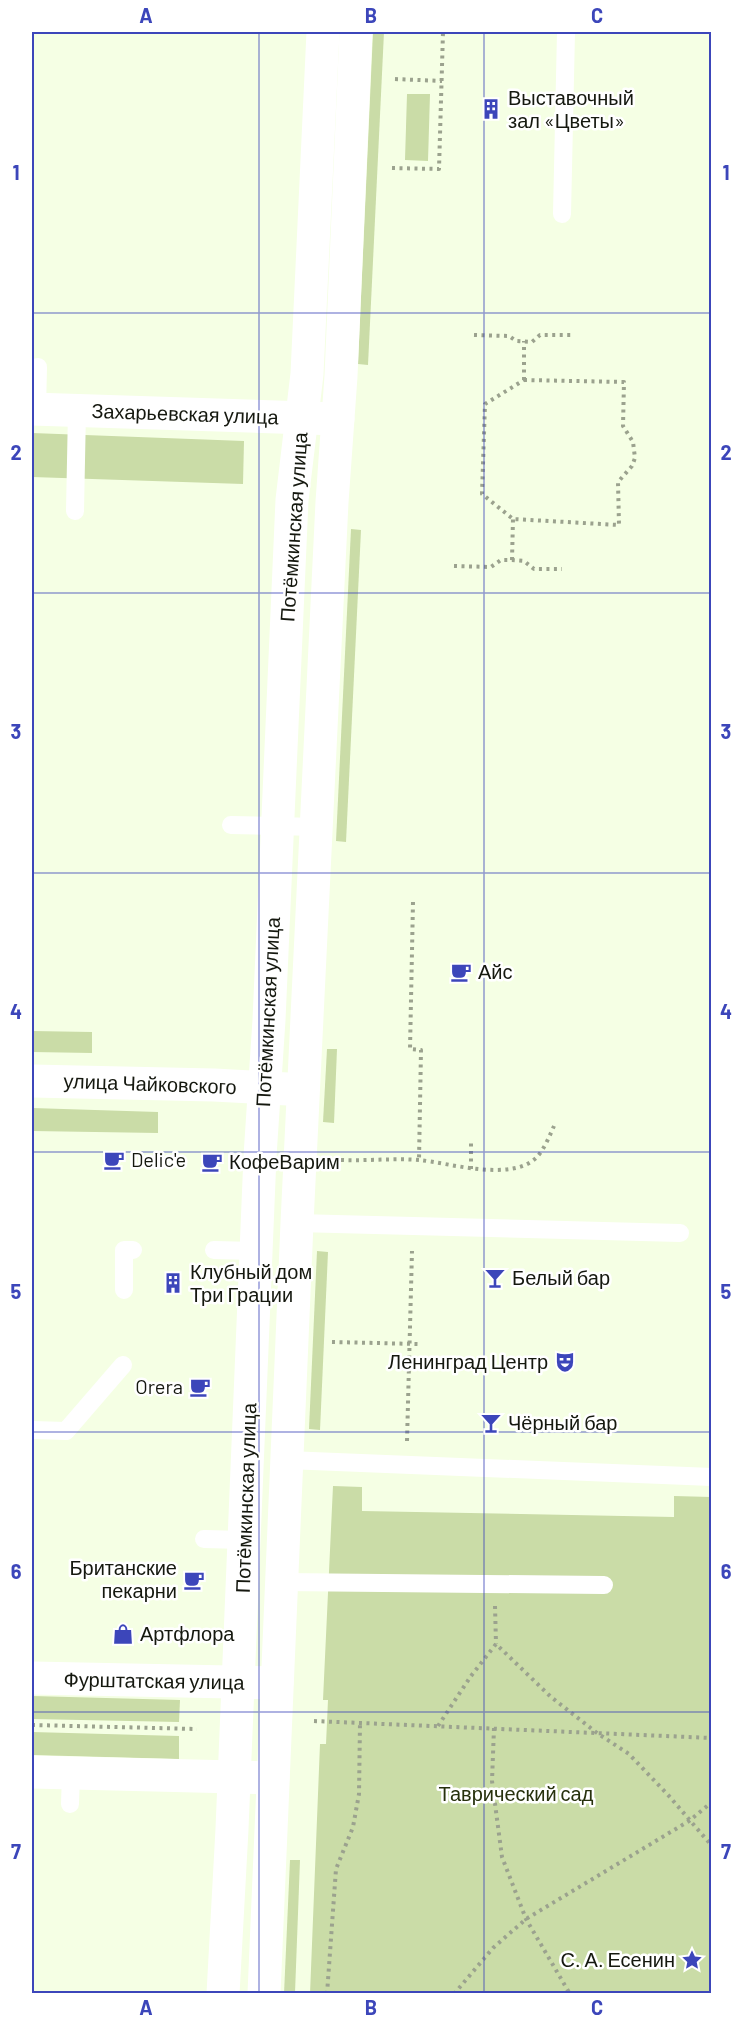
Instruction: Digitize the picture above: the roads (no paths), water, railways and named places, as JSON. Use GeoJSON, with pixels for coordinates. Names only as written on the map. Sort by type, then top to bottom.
{"type":"FeatureCollection","features":[{"type":"Feature","properties":{"kind":"street","name":"Потёмкинская улица"},"geometry":{"type":"LineString","coordinates":[[223,1994],[292,500],[307,374],[323,32]]}},
{"type":"Feature","properties":{"kind":"street","name":"Потёмкинская улица"},"geometry":{"type":"LineString","coordinates":[[264,1994],[297,1223],[356,32]]}},
{"type":"Feature","properties":{"kind":"street","name":"Захарьевская улица"},"geometry":{"type":"LineString","coordinates":[[34,410],[338,419]]}},
{"type":"Feature","properties":{"kind":"street","name":"улица Чайковского"},"geometry":{"type":"LineString","coordinates":[[32,1080],[304,1090]]}},
{"type":"Feature","properties":{"kind":"street","name":"Фурштатская улица"},"geometry":{"type":"LineString","coordinates":[[32,1678],[277,1683]]}},
{"type":"Feature","properties":{"kind":"street"},"geometry":{"type":"LineString","coordinates":[[32,1772],[71,1788],[234,1777],[273,1778]]}},
{"type":"Feature","properties":{"kind":"lane"},"geometry":{"type":"LineString","coordinates":[[562,214],[566,32]]}},
{"type":"Feature","properties":{"kind":"lane"},"geometry":{"type":"LineString","coordinates":[[34,410],[38,367]]}},
{"type":"Feature","properties":{"kind":"lane"},"geometry":{"type":"LineString","coordinates":[[75,511],[77,411]]}},
{"type":"Feature","properties":{"kind":"lane"},"geometry":{"type":"LineString","coordinates":[[231,825],[317,827]]}},
{"type":"Feature","properties":{"kind":"lane"},"geometry":{"type":"LineString","coordinates":[[297,1223],[680,1233]]}},
{"type":"Feature","properties":{"kind":"lane"},"geometry":{"type":"LineString","coordinates":[[124,1290],[124,1250],[133,1250]]}},
{"type":"Feature","properties":{"kind":"lane"},"geometry":{"type":"LineString","coordinates":[[214,1250],[256,1251]]}},
{"type":"Feature","properties":{"kind":"lane"},"geometry":{"type":"LineString","coordinates":[[32,1430],[66,1431],[123,1365]]}},
{"type":"Feature","properties":{"kind":"lane"},"geometry":{"type":"LineString","coordinates":[[287,1460],[711,1477]]}},
{"type":"Feature","properties":{"kind":"lane"},"geometry":{"type":"LineString","coordinates":[[204,1539],[244,1540]]}},
{"type":"Feature","properties":{"kind":"lane"},"geometry":{"type":"LineString","coordinates":[[281,1582],[604,1585]]}},
{"type":"Feature","properties":{"kind":"place","name":"Выставочный зал «Цветы»"},"geometry":{"type":"Point","coordinates":[491,109]}},
{"type":"Feature","properties":{"kind":"place","name":"Айс"},"geometry":{"type":"Point","coordinates":[461,972]}},
{"type":"Feature","properties":{"kind":"place","name":"Delic'e"},"geometry":{"type":"Point","coordinates":[114,1160]}},
{"type":"Feature","properties":{"kind":"place","name":"КофеВарим"},"geometry":{"type":"Point","coordinates":[212,1162]}},
{"type":"Feature","properties":{"kind":"place","name":"Белый бар"},"geometry":{"type":"Point","coordinates":[495,1278]}},
{"type":"Feature","properties":{"kind":"place","name":"Клубный дом Три Грации"},"geometry":{"type":"Point","coordinates":[173,1283]}},
{"type":"Feature","properties":{"kind":"place","name":"Ленинград Центр"},"geometry":{"type":"Point","coordinates":[565,1362]}},
{"type":"Feature","properties":{"kind":"place","name":"Orera"},"geometry":{"type":"Point","coordinates":[200,1387]}},
{"type":"Feature","properties":{"kind":"place","name":"Чёрный бар"},"geometry":{"type":"Point","coordinates":[491,1423]}},
{"type":"Feature","properties":{"kind":"place","name":"Британские пекарни"},"geometry":{"type":"Point","coordinates":[194,1580]}},
{"type":"Feature","properties":{"kind":"place","name":"Артфлора"},"geometry":{"type":"Point","coordinates":[123,1634]}},
{"type":"Feature","properties":{"kind":"place","name":"С. А. Есенин"},"geometry":{"type":"Point","coordinates":[692,1960]}},
{"type":"Feature","properties":{"kind":"park label","name":"Таврический сад"},"geometry":{"type":"Point","coordinates":[516,1794]}}]}
